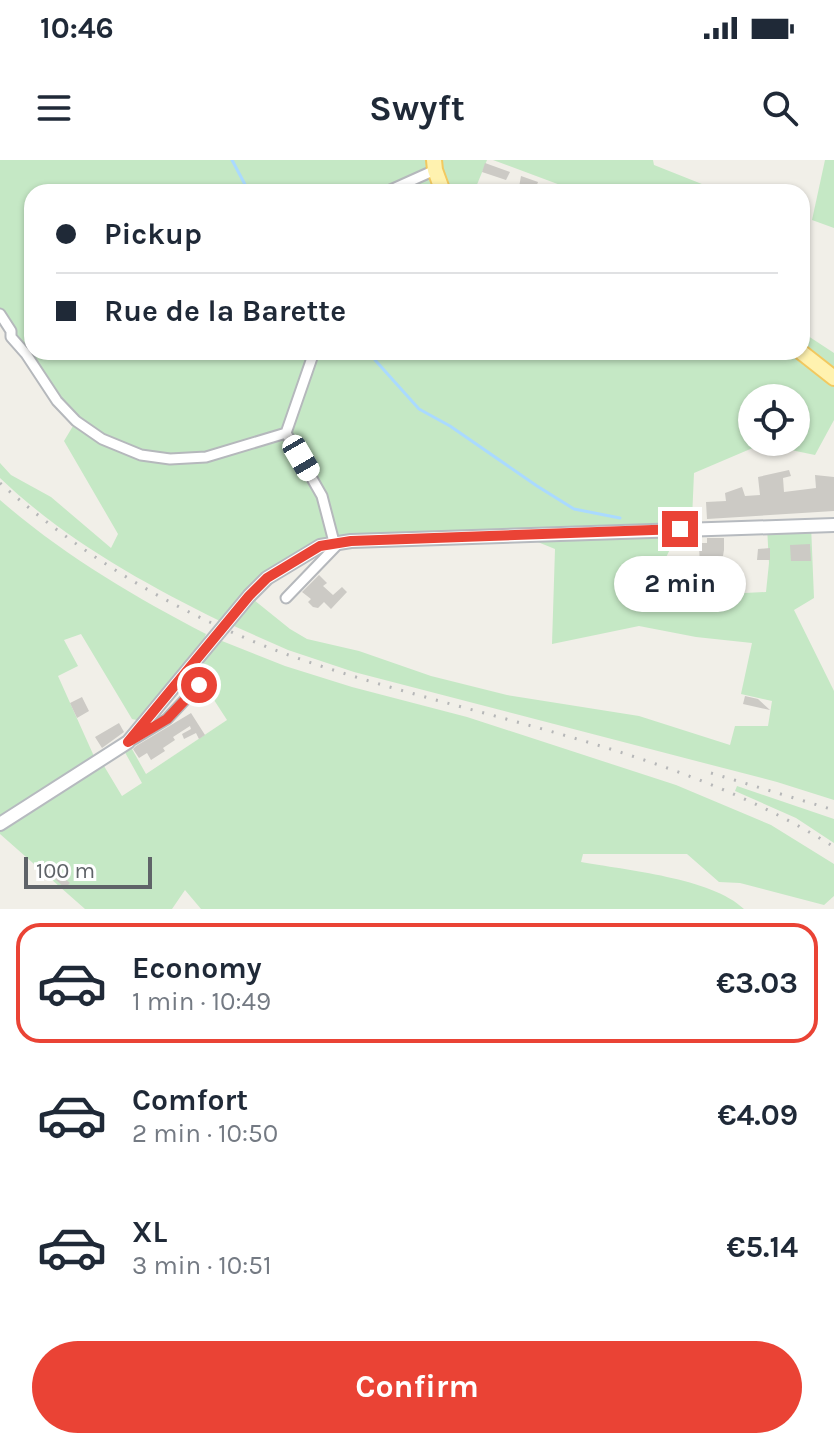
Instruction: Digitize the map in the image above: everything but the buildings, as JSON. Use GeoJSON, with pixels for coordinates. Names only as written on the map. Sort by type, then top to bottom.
{"type":"FeatureCollection","features":[{"type":"Feature","properties":{"kind":"main road"},"geometry":{"type":"LineString","coordinates":[[810,359],[834,378]]}},
{"type":"Feature","properties":{"kind":"street"},"geometry":{"type":"LineString","coordinates":[[401,184],[435,165]]}},
{"type":"Feature","properties":{"kind":"street"},"geometry":{"type":"LineString","coordinates":[[0,314],[24,346]]}},
{"type":"Feature","properties":{"kind":"street"},"geometry":{"type":"LineString","coordinates":[[30,360],[57,401],[76,421],[102,439],[141,455],[170,459],[206,457],[286,433]]}},
{"type":"Feature","properties":{"kind":"street"},"geometry":{"type":"LineString","coordinates":[[311,360],[286,433],[322,496],[337,542]]}},
{"type":"Feature","properties":{"kind":"street"},"geometry":{"type":"LineString","coordinates":[[128,742],[255,589],[285,565],[320,546],[337,542],[618,530],[834,525]]}},
{"type":"Feature","properties":{"kind":"street"},"geometry":{"type":"LineString","coordinates":[[286,598],[337,542]]}},
{"type":"Feature","properties":{"kind":"street"},"geometry":{"type":"LineString","coordinates":[[0,824],[167,719],[199,685]]}},
{"type":"Feature","properties":{"kind":"green space"},"geometry":{"type":"Polygon","coordinates":[[[0,160],[487,160],[477,184],[24,184],[24,353],[0,321],[0,160]]]}},
{"type":"Feature","properties":{"kind":"green space"},"geometry":{"type":"Polygon","coordinates":[[[493,160],[653,160],[654,165],[702,184],[558,184],[493,160]]]}},
{"type":"Feature","properties":{"kind":"green space"},"geometry":{"type":"Polygon","coordinates":[[[825,160],[834,160],[834,228],[812,220],[825,160]]]}},
{"type":"Feature","properties":{"kind":"green space"},"geometry":{"type":"Polygon","coordinates":[[[810,337],[834,353],[834,420],[815,455],[810,454],[810,384],[738,384],[738,454],[694,473],[692,519],[719,528],[680,529],[646,598],[766,592],[769,563],[767,527],[811,525],[814,598],[794,610],[834,691],[834,800],[777,782],[354,672],[288,650],[234,626],[247,598],[220,621],[104,558],[50,521],[0,478],[0,463],[11,475],[51,497],[111,548],[118,534],[64,441],[76,421],[30,360],[810,360],[810,337]],[[518,534],[334,542],[249,596],[307,639],[359,651],[431,676],[507,695],[639,716],[730,745],[735,726],[768,726],[772,701],[741,694],[752,643],[639,626],[552,644],[555,549],[518,534]]]}},
{"type":"Feature","properties":{"kind":"green space"},"geometry":{"type":"Polygon","coordinates":[[[0,500],[99,573],[206,634],[193,664],[222,641],[285,666],[467,717],[676,785],[771,825],[834,864],[834,896],[824,905],[740,883],[719,882],[687,854],[583,854],[581,862],[690,883],[730,898],[744,909],[201,909],[185,890],[172,909],[85,909],[0,834],[0,500]],[[81,634],[64,640],[78,666],[58,676],[97,763],[101,761],[122,796],[142,783],[122,747],[128,742],[146,774],[227,720],[192,666],[146,722],[132,719],[81,634]]]}},
{"type":"Feature","properties":{"kind":"green space"},"geometry":{"type":"Polygon","coordinates":[[[737,786],[834,819],[834,843],[796,818],[735,791],[737,786]]]}},
{"type":"Feature","properties":{"kind":"waterway"},"geometry":{"type":"LineString","coordinates":[[232,160],[245,184]]}},
{"type":"Feature","properties":{"kind":"waterway"},"geometry":{"type":"LineString","coordinates":[[375,360],[419,409],[450,426],[537,486],[574,509],[620,518]]}},
{"type":"Feature","properties":{"kind":"railway"},"geometry":{"type":"LineString","coordinates":[[0,483],[104,563],[180,607],[259,644],[367,680],[642,759],[773,812],[834,847]]}},
{"type":"Feature","properties":{"kind":"railway"},"geometry":{"type":"LineString","coordinates":[[711,773],[834,810]]}},
{"type":"Feature","properties":{"kind":"route"},"geometry":{"type":"LineString","coordinates":[[199,685],[167,719],[128,742],[255,589],[285,565],[320,546],[351,541],[680,529]]}}]}
